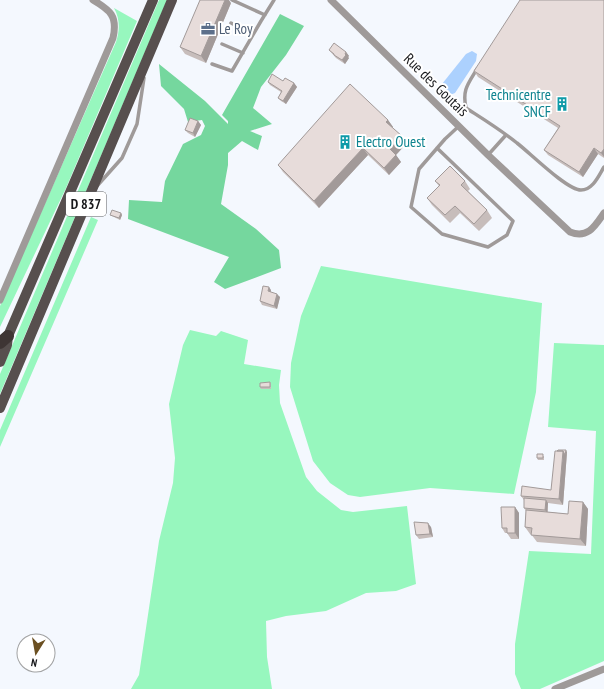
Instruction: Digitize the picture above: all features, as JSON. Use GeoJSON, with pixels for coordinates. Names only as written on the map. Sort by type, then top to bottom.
{"type":"FeatureCollection","features":[{"type":"Feature","properties":{"kind":"main road","name":"D 837"},"geometry":{"type":"LineString","coordinates":[[0,362],[7,346],[4,340],[153,0]]}},
{"type":"Feature","properties":{"kind":"main road","name":"D 837"},"geometry":{"type":"LineString","coordinates":[[0,408],[172,0]]}},
{"type":"Feature","properties":{"kind":"street"},"geometry":{"type":"LineString","coordinates":[[0,300],[113,38],[115,28],[113,16],[108,9],[93,0]]}},
{"type":"Feature","properties":{"kind":"street","name":"Rue des Goutais"},"geometry":{"type":"LineString","coordinates":[[330,0],[488,155],[570,232],[578,235],[586,233],[593,228],[604,213]]}},
{"type":"Feature","properties":{"kind":"street"},"geometry":{"type":"LineString","coordinates":[[555,689],[604,669]]}},
{"type":"Feature","properties":{"kind":"lane"},"geometry":{"type":"LineString","coordinates":[[232,0],[265,15]]}},
{"type":"Feature","properties":{"kind":"lane"},"geometry":{"type":"LineString","coordinates":[[212,64],[232,71],[274,0]]}},
{"type":"Feature","properties":{"kind":"lane"},"geometry":{"type":"LineString","coordinates":[[231,23],[253,34]]}},
{"type":"Feature","properties":{"kind":"lane"},"geometry":{"type":"LineString","coordinates":[[222,44],[243,53]]}},
{"type":"Feature","properties":{"kind":"lane"},"geometry":{"type":"LineString","coordinates":[[90,192],[105,178],[122,158],[134,131],[138,117],[147,60]]}},
{"type":"Feature","properties":{"kind":"lane"},"geometry":{"type":"LineString","coordinates":[[478,68],[466,87],[464,97],[466,108],[517,142],[538,162],[572,187],[580,190],[588,189],[604,167]]}},
{"type":"Feature","properties":{"kind":"lane"},"geometry":{"type":"LineString","coordinates":[[438,148],[513,221],[506,235],[488,247],[442,234],[411,208],[420,169],[438,148],[459,126]]}},
{"type":"Feature","properties":{"kind":"lane"},"geometry":{"type":"LineString","coordinates":[[488,155],[506,135]]}},
{"type":"Feature","properties":{"kind":"green space"},"geometry":{"type":"Polygon","coordinates":[[[159,0],[167,0],[0,394],[0,374],[159,0]]]}},
{"type":"Feature","properties":{"kind":"green space"},"geometry":{"type":"Polygon","coordinates":[[[114,8],[137,21],[66,188],[0,327],[0,306],[116,42],[119,25],[114,8]]]}},
{"type":"Feature","properties":{"kind":"green space"},"geometry":{"type":"Polygon","coordinates":[[[280,14],[304,26],[286,55],[261,87],[253,108],[272,124],[250,131],[262,136],[258,150],[242,141],[228,153],[228,165],[221,204],[256,229],[279,250],[281,268],[225,289],[214,282],[229,257],[128,219],[129,200],[162,202],[165,181],[183,144],[201,135],[205,126],[202,120],[188,122],[184,109],[161,86],[159,64],[205,101],[228,124],[228,121],[222,115],[280,14]]]}},
{"type":"Feature","properties":{"kind":"green space"},"geometry":{"type":"Polygon","coordinates":[[[91,217],[98,220],[0,447],[0,430],[91,217]]]}},
{"type":"Feature","properties":{"kind":"green space"},"geometry":{"type":"Polygon","coordinates":[[[321,266],[542,303],[536,392],[514,494],[430,488],[360,497],[348,495],[330,483],[313,461],[290,387],[291,363],[301,316],[321,266]]]}},
{"type":"Feature","properties":{"kind":"green space"},"geometry":{"type":"Polygon","coordinates":[[[190,330],[216,336],[221,331],[248,340],[244,364],[281,370],[279,385],[280,403],[306,477],[317,491],[341,510],[353,512],[407,506],[416,584],[396,591],[366,593],[326,611],[286,616],[266,621],[267,657],[272,689],[131,689],[139,675],[159,541],[173,483],[175,458],[169,404],[183,345],[190,330]]]}},
{"type":"Feature","properties":{"kind":"green space"},"geometry":{"type":"Polygon","coordinates":[[[554,343],[604,345],[604,661],[540,689],[521,689],[515,674],[515,644],[529,551],[591,554],[596,431],[548,427],[554,343]]]}},
{"type":"Feature","properties":{"kind":"water"},"geometry":{"type":"Polygon","coordinates":[[[472,51],[477,54],[476,61],[455,93],[450,95],[443,92],[442,84],[466,54],[472,51]]]}},
{"type":"Feature","properties":{"kind":"building","name":"Le Roy"},"geometry":{"type":"Polygon","coordinates":[[[200,0],[225,0],[201,56],[180,47],[200,0]]]}},
{"type":"Feature","properties":{"kind":"building","name":"Technicentre SNCF"},"geometry":{"type":"Polygon","coordinates":[[[520,0],[604,0],[604,149],[601,153],[594,148],[579,172],[544,150],[560,126],[474,71],[520,0]]]}},
{"type":"Feature","properties":{"kind":"building"},"geometry":{"type":"Polygon","coordinates":[[[334,43],[346,52],[346,55],[342,60],[329,50],[334,43]]]}},
{"type":"Feature","properties":{"kind":"building"},"geometry":{"type":"Polygon","coordinates":[[[272,74],[283,81],[285,78],[294,83],[283,101],[278,98],[282,91],[268,82],[272,74]]]}},
{"type":"Feature","properties":{"kind":"building","name":"Electro Ouest"},"geometry":{"type":"Polygon","coordinates":[[[350,84],[388,120],[386,122],[402,136],[390,149],[396,155],[384,168],[363,148],[314,201],[278,165],[350,84]]]}},
{"type":"Feature","properties":{"kind":"building"},"geometry":{"type":"Polygon","coordinates":[[[190,118],[198,121],[193,133],[185,130],[190,118]]]}},
{"type":"Feature","properties":{"kind":"building"},"geometry":{"type":"Polygon","coordinates":[[[450,166],[465,181],[461,185],[487,210],[474,224],[455,206],[445,215],[427,198],[440,185],[435,181],[450,166]]]}},
{"type":"Feature","properties":{"kind":"building"},"geometry":{"type":"Polygon","coordinates":[[[112,210],[121,213],[119,218],[110,215],[112,210]]]}},
{"type":"Feature","properties":{"kind":"building"},"geometry":{"type":"Polygon","coordinates":[[[263,286],[269,287],[268,291],[277,294],[274,306],[260,301],[263,286]]]}},
{"type":"Feature","properties":{"kind":"building"},"geometry":{"type":"Polygon","coordinates":[[[270,382],[270,387],[260,387],[260,383],[270,382]]]}},
{"type":"Feature","properties":{"kind":"building"},"geometry":{"type":"Polygon","coordinates":[[[566,450],[565,455],[563,451],[557,451],[566,450]]]}},
{"type":"Feature","properties":{"kind":"building"},"geometry":{"type":"Polygon","coordinates":[[[555,451],[563,451],[559,499],[521,496],[522,486],[551,490],[555,451]]]}},
{"type":"Feature","properties":{"kind":"building"},"geometry":{"type":"Polygon","coordinates":[[[537,454],[543,454],[543,458],[537,458],[537,454]]]}},
{"type":"Feature","properties":{"kind":"building"},"geometry":{"type":"Polygon","coordinates":[[[524,498],[546,500],[545,510],[524,508],[524,498]]]}},
{"type":"Feature","properties":{"kind":"building"},"geometry":{"type":"Polygon","coordinates":[[[569,501],[583,502],[580,539],[531,535],[532,528],[525,527],[526,510],[568,514],[569,501]]]}},
{"type":"Feature","properties":{"kind":"building"},"geometry":{"type":"Polygon","coordinates":[[[501,507],[515,507],[515,533],[507,533],[507,528],[502,528],[501,507]]]}},
{"type":"Feature","properties":{"kind":"building"},"geometry":{"type":"Polygon","coordinates":[[[414,522],[428,523],[430,534],[416,535],[414,522]]]}},
{"type":"Feature","properties":{"kind":"place","name":"Le Roy"},"geometry":{"type":"Point","coordinates":[208,29]}},
{"type":"Feature","properties":{"kind":"place","name":"Technicentre SNCF"},"geometry":{"type":"Point","coordinates":[562,104]}},
{"type":"Feature","properties":{"kind":"place","name":"Electro Ouest"},"geometry":{"type":"Point","coordinates":[345,142]}}]}
